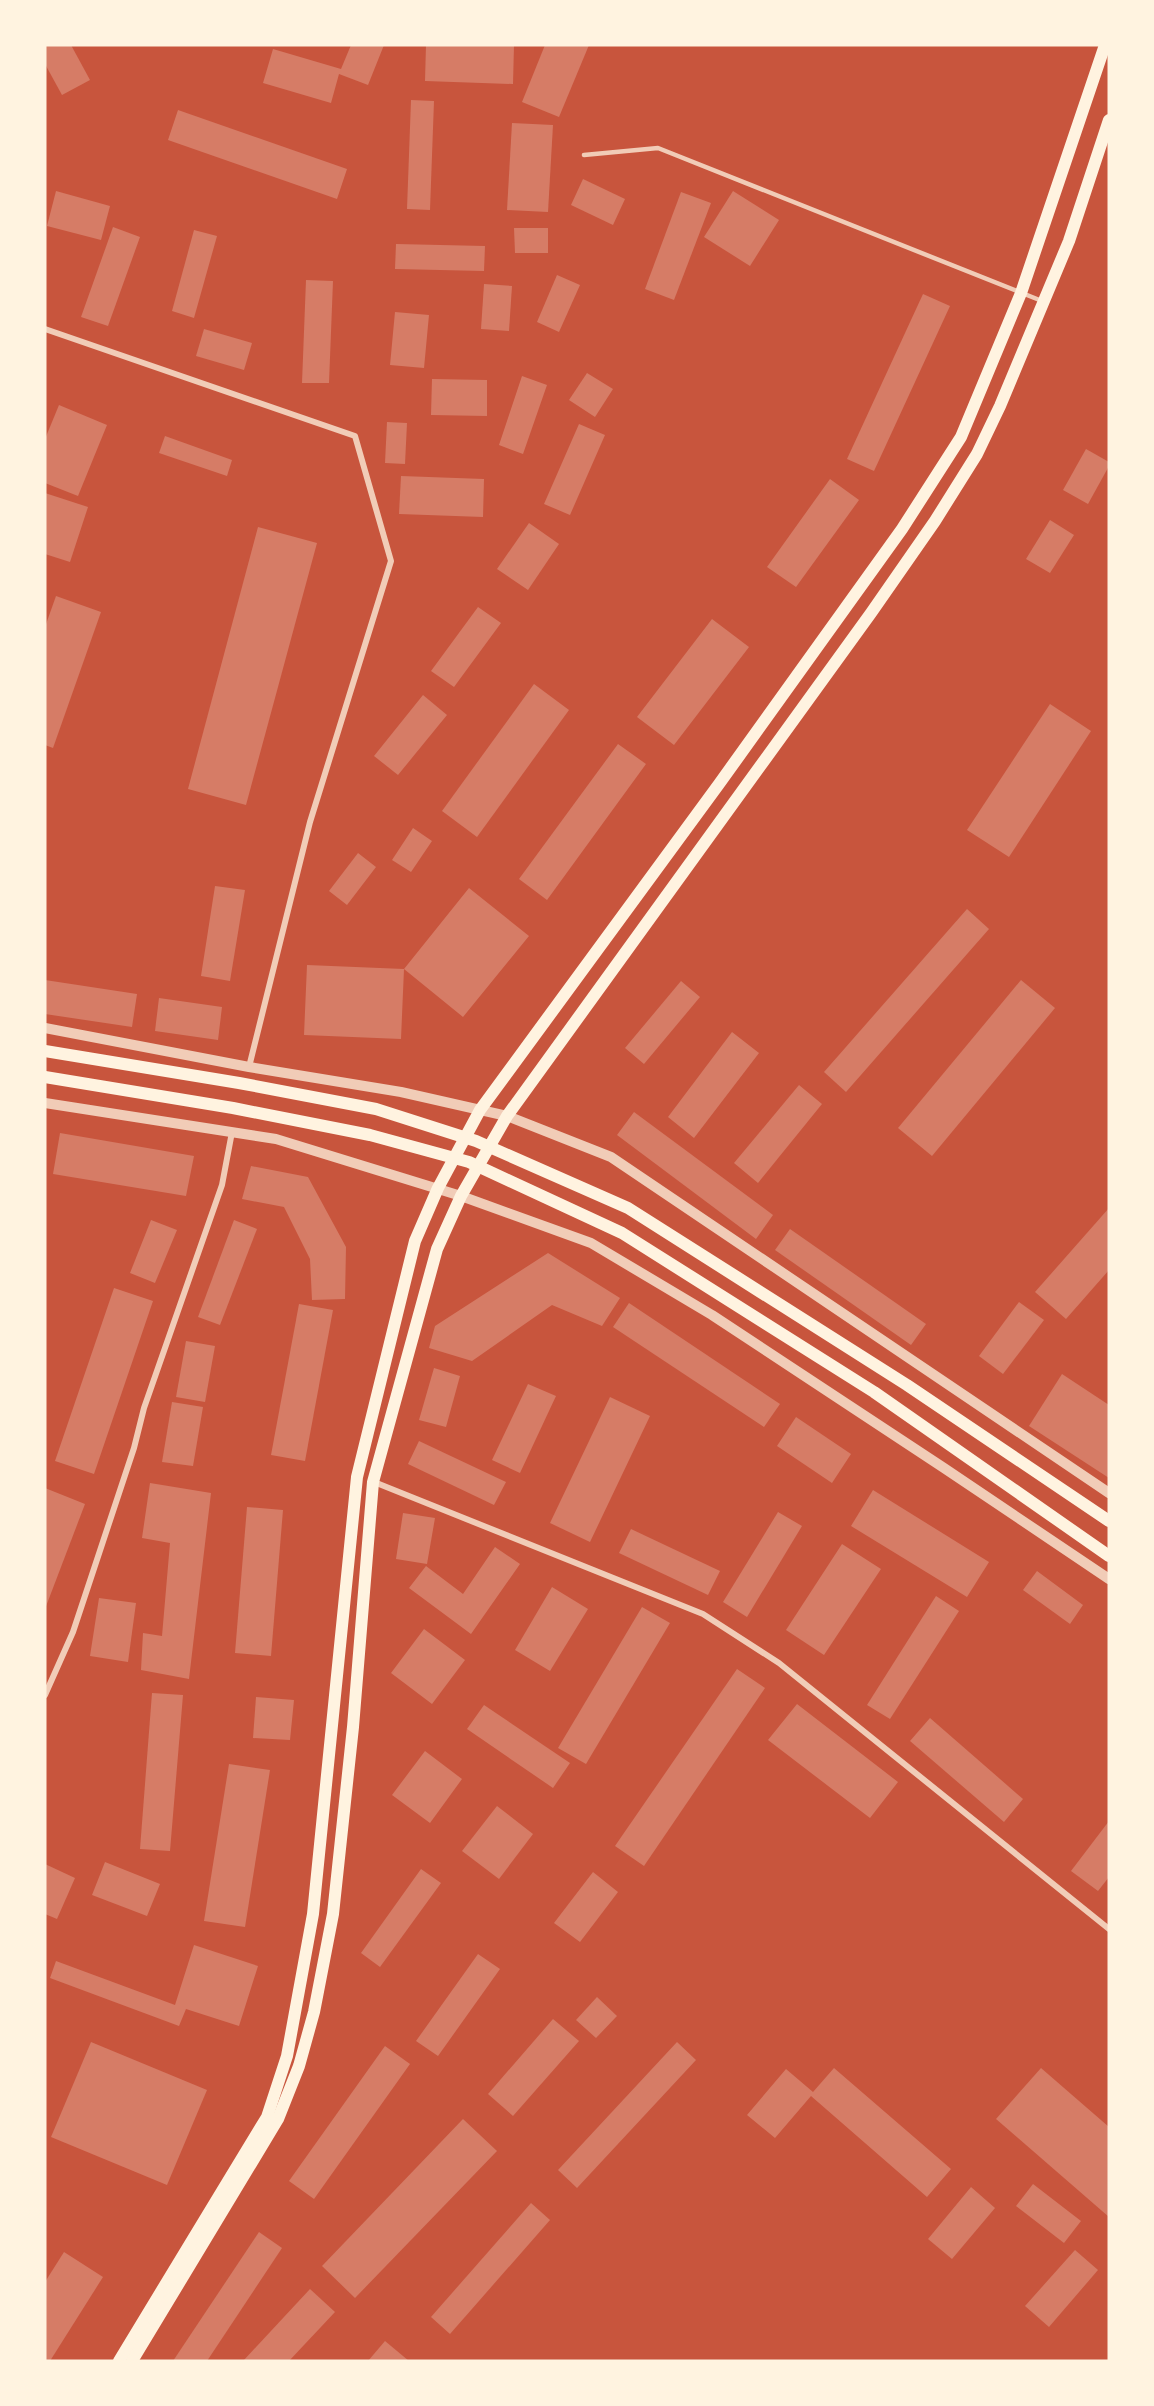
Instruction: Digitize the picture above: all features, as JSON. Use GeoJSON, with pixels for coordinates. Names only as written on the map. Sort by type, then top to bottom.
{"type":"FeatureCollection","features":[{"type":"Feature","properties":{"kind":"main road"},"geometry":{"type":"LineString","coordinates":[[119,2361],[267,2117],[287,2056],[313,1914],[357,1477],[415,1241],[438,1188],[480,1110],[902,530],[961,437],[1021,292],[1105,45]]}},
{"type":"Feature","properties":{"kind":"main road"},"geometry":{"type":"LineString","coordinates":[[132,2361],[278,2120],[299,2067],[314,2012],[333,1914],[353,1727],[373,1482],[437,1249],[461,1196],[507,1116],[935,521],[976,454],[1000,406],[1069,241],[1109,120]]}},
{"type":"Feature","properties":{"kind":"main road"},"geometry":{"type":"LineString","coordinates":[[45,1052],[376,1108],[476,1141],[628,1208],[907,1385],[1109,1521]]}},
{"type":"Feature","properties":{"kind":"main road"},"geometry":{"type":"LineString","coordinates":[[45,1077],[232,1108],[370,1135],[469,1162],[622,1233],[874,1392],[1109,1556]]}},
{"type":"Feature","properties":{"kind":"street"},"geometry":{"type":"LineString","coordinates":[[45,329],[355,436],[391,561],[310,822],[249,1067]]}},
{"type":"Feature","properties":{"kind":"street"},"geometry":{"type":"LineString","coordinates":[[45,1028],[249,1067],[401,1092],[507,1116],[611,1157],[1109,1493]]}},
{"type":"Feature","properties":{"kind":"street"},"geometry":{"type":"LineString","coordinates":[[45,1103],[276,1139],[438,1188],[591,1243],[722,1321],[1109,1579]]}},
{"type":"Feature","properties":{"kind":"street"},"geometry":{"type":"LineString","coordinates":[[45,1695],[73,1632],[134,1448],[144,1408],[222,1185],[232,1132]]}},
{"type":"Feature","properties":{"kind":"street"},"geometry":{"type":"LineString","coordinates":[[373,1482],[703,1614],[779,1663],[1109,1929]]}},
{"type":"Feature","properties":{"kind":"lane"},"geometry":{"type":"LineString","coordinates":[[584,156],[658,148],[1044,302]]}},
{"type":"Feature","properties":{"kind":"building"},"geometry":{"type":"Polygon","coordinates":[[[45,45],[71,45],[90,80],[62,95],[45,64],[45,45]]]}},
{"type":"Feature","properties":{"kind":"building"},"geometry":{"type":"Polygon","coordinates":[[[351,45],[384,45],[368,85],[339,74],[331,103],[263,83],[273,49],[341,69],[351,45]]]}},
{"type":"Feature","properties":{"kind":"building"},"geometry":{"type":"Polygon","coordinates":[[[426,45],[514,45],[513,84],[425,81],[426,45]]]}},
{"type":"Feature","properties":{"kind":"building"},"geometry":{"type":"Polygon","coordinates":[[[545,45],[589,45],[559,117],[522,102],[545,45]]]}},
{"type":"Feature","properties":{"kind":"building"},"geometry":{"type":"Polygon","coordinates":[[[411,100],[434,101],[430,210],[407,209],[411,100]]]}},
{"type":"Feature","properties":{"kind":"building"},"geometry":{"type":"Polygon","coordinates":[[[178,110],[347,169],[337,199],[168,140],[178,110]]]}},
{"type":"Feature","properties":{"kind":"building"},"geometry":{"type":"Polygon","coordinates":[[[512,123],[553,125],[548,212],[507,210],[512,123]]]}},
{"type":"Feature","properties":{"kind":"building"},"geometry":{"type":"Polygon","coordinates":[[[583,179],[625,199],[613,225],[571,205],[583,179]]]}},
{"type":"Feature","properties":{"kind":"building"},"geometry":{"type":"Polygon","coordinates":[[[56,191],[110,206],[101,240],[47,226],[56,191]]]}},
{"type":"Feature","properties":{"kind":"building"},"geometry":{"type":"Polygon","coordinates":[[[733,191],[779,220],[750,266],[704,237],[733,191]]]}},
{"type":"Feature","properties":{"kind":"building"},"geometry":{"type":"Polygon","coordinates":[[[681,192],[711,203],[674,300],[645,289],[681,192]]]}},
{"type":"Feature","properties":{"kind":"building"},"geometry":{"type":"Polygon","coordinates":[[[113,227],[140,237],[108,326],[81,317],[113,227]]]}},
{"type":"Feature","properties":{"kind":"building"},"geometry":{"type":"Polygon","coordinates":[[[514,228],[548,228],[548,253],[515,253],[514,228]]]}},
{"type":"Feature","properties":{"kind":"building"},"geometry":{"type":"Polygon","coordinates":[[[194,230],[217,236],[194,318],[172,311],[194,230]]]}},
{"type":"Feature","properties":{"kind":"building"},"geometry":{"type":"Polygon","coordinates":[[[396,244],[485,246],[484,271],[395,269],[396,244]]]}},
{"type":"Feature","properties":{"kind":"building"},"geometry":{"type":"Polygon","coordinates":[[[557,275],[580,285],[559,332],[537,322],[557,275]]]}},
{"type":"Feature","properties":{"kind":"building"},"geometry":{"type":"Polygon","coordinates":[[[306,280],[333,281],[329,383],[302,383],[306,280]]]}},
{"type":"Feature","properties":{"kind":"building"},"geometry":{"type":"Polygon","coordinates":[[[484,284],[512,286],[509,331],[481,329],[484,284]]]}},
{"type":"Feature","properties":{"kind":"building"},"geometry":{"type":"Polygon","coordinates":[[[923,294],[950,306],[874,471],[847,459],[923,294]]]}},
{"type":"Feature","properties":{"kind":"building"},"geometry":{"type":"Polygon","coordinates":[[[395,312],[429,315],[424,368],[390,365],[395,312]]]}},
{"type":"Feature","properties":{"kind":"building"},"geometry":{"type":"Polygon","coordinates":[[[204,329],[252,343],[244,370],[196,356],[204,329]]]}},
{"type":"Feature","properties":{"kind":"building"},"geometry":{"type":"Polygon","coordinates":[[[587,373],[613,389],[595,417],[569,400],[587,373]]]}},
{"type":"Feature","properties":{"kind":"building"},"geometry":{"type":"Polygon","coordinates":[[[522,376],[547,385],[523,454],[499,445],[522,376]]]}},
{"type":"Feature","properties":{"kind":"building"},"geometry":{"type":"Polygon","coordinates":[[[432,379],[487,380],[487,416],[431,415],[432,379]]]}},
{"type":"Feature","properties":{"kind":"building"},"geometry":{"type":"Polygon","coordinates":[[[59,405],[107,425],[78,496],[45,483],[45,439],[59,405]]]}},
{"type":"Feature","properties":{"kind":"building"},"geometry":{"type":"Polygon","coordinates":[[[387,422],[407,423],[405,464],[385,463],[387,422]]]}},
{"type":"Feature","properties":{"kind":"building"},"geometry":{"type":"Polygon","coordinates":[[[579,424],[605,435],[570,515],[544,504],[579,424]]]}},
{"type":"Feature","properties":{"kind":"building"},"geometry":{"type":"Polygon","coordinates":[[[165,436],[232,460],[227,476],[159,453],[165,436]]]}},
{"type":"Feature","properties":{"kind":"building"},"geometry":{"type":"Polygon","coordinates":[[[1086,449],[1109,462],[1088,504],[1063,490],[1086,449]]]}},
{"type":"Feature","properties":{"kind":"building"},"geometry":{"type":"Polygon","coordinates":[[[401,476],[484,479],[483,517],[399,514],[401,476]]]}},
{"type":"Feature","properties":{"kind":"building"},"geometry":{"type":"Polygon","coordinates":[[[830,479],[859,500],[796,587],[767,567],[830,479]]]}},
{"type":"Feature","properties":{"kind":"building"},"geometry":{"type":"Polygon","coordinates":[[[45,493],[88,507],[70,562],[45,554],[45,493]]]}},
{"type":"Feature","properties":{"kind":"building"},"geometry":{"type":"Polygon","coordinates":[[[1050,520],[1074,535],[1050,573],[1026,559],[1050,520]]]}},
{"type":"Feature","properties":{"kind":"building"},"geometry":{"type":"Polygon","coordinates":[[[529,523],[559,544],[528,590],[497,569],[529,523]]]}},
{"type":"Feature","properties":{"kind":"building"},"geometry":{"type":"Polygon","coordinates":[[[258,527],[317,543],[246,805],[188,789],[258,527]]]}},
{"type":"Feature","properties":{"kind":"building"},"geometry":{"type":"Polygon","coordinates":[[[56,596],[101,612],[53,748],[45,745],[45,627],[56,596]]]}},
{"type":"Feature","properties":{"kind":"building"},"geometry":{"type":"Polygon","coordinates":[[[478,607],[501,623],[454,687],[431,671],[478,607]]]}},
{"type":"Feature","properties":{"kind":"building"},"geometry":{"type":"Polygon","coordinates":[[[712,619],[749,647],[674,745],[637,717],[712,619]]]}},
{"type":"Feature","properties":{"kind":"building"},"geometry":{"type":"Polygon","coordinates":[[[534,684],[569,710],[477,837],[442,811],[534,684]]]}},
{"type":"Feature","properties":{"kind":"building"},"geometry":{"type":"Polygon","coordinates":[[[423,695],[447,715],[398,775],[374,756],[423,695]]]}},
{"type":"Feature","properties":{"kind":"building"},"geometry":{"type":"Polygon","coordinates":[[[1050,704],[1091,731],[1009,857],[967,830],[1050,704]]]}},
{"type":"Feature","properties":{"kind":"building"},"geometry":{"type":"Polygon","coordinates":[[[618,744],[646,764],[547,900],[519,879],[618,744]]]}},
{"type":"Feature","properties":{"kind":"building"},"geometry":{"type":"Polygon","coordinates":[[[413,828],[432,841],[411,872],[392,860],[413,828]]]}},
{"type":"Feature","properties":{"kind":"building"},"geometry":{"type":"Polygon","coordinates":[[[358,853],[376,867],[347,905],[329,891],[358,853]]]}},
{"type":"Feature","properties":{"kind":"building"},"geometry":{"type":"Polygon","coordinates":[[[215,886],[245,890],[230,981],[201,976],[215,886]]]}},
{"type":"Feature","properties":{"kind":"building"},"geometry":{"type":"Polygon","coordinates":[[[469,888],[529,936],[463,1017],[404,969],[469,888]]]}},
{"type":"Feature","properties":{"kind":"building"},"geometry":{"type":"Polygon","coordinates":[[[967,909],[989,929],[846,1092],[824,1072],[967,909]]]}},
{"type":"Feature","properties":{"kind":"building"},"geometry":{"type":"Polygon","coordinates":[[[307,965],[404,969],[401,1039],[304,1035],[307,965]]]}},
{"type":"Feature","properties":{"kind":"building"},"geometry":{"type":"Polygon","coordinates":[[[45,980],[137,994],[132,1027],[45,1014],[45,980]]]}},
{"type":"Feature","properties":{"kind":"building"},"geometry":{"type":"Polygon","coordinates":[[[1021,980],[1055,1008],[932,1156],[898,1128],[1021,980]]]}},
{"type":"Feature","properties":{"kind":"building"},"geometry":{"type":"Polygon","coordinates":[[[681,981],[700,997],[644,1064],[625,1048],[681,981]]]}},
{"type":"Feature","properties":{"kind":"building"},"geometry":{"type":"Polygon","coordinates":[[[159,998],[222,1007],[218,1040],[155,1031],[159,998]]]}},
{"type":"Feature","properties":{"kind":"building"},"geometry":{"type":"Polygon","coordinates":[[[732,1032],[759,1053],[694,1138],[668,1117],[732,1032]]]}},
{"type":"Feature","properties":{"kind":"building"},"geometry":{"type":"Polygon","coordinates":[[[799,1085],[822,1104],[758,1183],[734,1163],[799,1085]]]}},
{"type":"Feature","properties":{"kind":"building"},"geometry":{"type":"Polygon","coordinates":[[[634,1112],[773,1215],[756,1239],[617,1135],[634,1112]]]}},
{"type":"Feature","properties":{"kind":"building"},"geometry":{"type":"Polygon","coordinates":[[[60,1133],[194,1156],[186,1196],[53,1174],[60,1133]]]}},
{"type":"Feature","properties":{"kind":"building"},"geometry":{"type":"Polygon","coordinates":[[[251,1166],[308,1177],[346,1247],[345,1299],[312,1300],[310,1259],[284,1207],[242,1199],[251,1166]]]}},
{"type":"Feature","properties":{"kind":"building"},"geometry":{"type":"Polygon","coordinates":[[[1109,1208],[1109,1270],[1066,1319],[1035,1292],[1109,1208]]]}},
{"type":"Feature","properties":{"kind":"building"},"geometry":{"type":"Polygon","coordinates":[[[151,1220],[177,1230],[155,1283],[130,1273],[151,1220]]]}},
{"type":"Feature","properties":{"kind":"building"},"geometry":{"type":"Polygon","coordinates":[[[234,1220],[257,1229],[220,1325],[198,1317],[234,1220]]]}},
{"type":"Feature","properties":{"kind":"building"},"geometry":{"type":"Polygon","coordinates":[[[790,1229],[926,1324],[911,1345],[775,1250],[790,1229]]]}},
{"type":"Feature","properties":{"kind":"building"},"geometry":{"type":"Polygon","coordinates":[[[548,1253],[620,1298],[602,1326],[552,1305],[472,1361],[429,1348],[435,1326],[548,1253]]]}},
{"type":"Feature","properties":{"kind":"building"},"geometry":{"type":"Polygon","coordinates":[[[114,1288],[153,1301],[94,1474],[55,1461],[114,1288]]]}},
{"type":"Feature","properties":{"kind":"building"},"geometry":{"type":"Polygon","coordinates":[[[1019,1302],[1044,1320],[1003,1374],[979,1356],[1019,1302]]]}},
{"type":"Feature","properties":{"kind":"building"},"geometry":{"type":"Polygon","coordinates":[[[629,1303],[780,1404],[764,1427],[613,1327],[629,1303]]]}},
{"type":"Feature","properties":{"kind":"building"},"geometry":{"type":"Polygon","coordinates":[[[299,1304],[333,1310],[305,1461],[271,1455],[299,1304]]]}},
{"type":"Feature","properties":{"kind":"building"},"geometry":{"type":"Polygon","coordinates":[[[186,1341],[215,1346],[205,1402],[176,1397],[186,1341]]]}},
{"type":"Feature","properties":{"kind":"building"},"geometry":{"type":"Polygon","coordinates":[[[434,1368],[460,1376],[446,1427],[419,1420],[434,1368]]]}},
{"type":"Feature","properties":{"kind":"building"},"geometry":{"type":"Polygon","coordinates":[[[1062,1374],[1109,1405],[1109,1478],[1029,1426],[1062,1374]]]}},
{"type":"Feature","properties":{"kind":"building"},"geometry":{"type":"Polygon","coordinates":[[[528,1384],[556,1396],[520,1473],[492,1460],[528,1384]]]}},
{"type":"Feature","properties":{"kind":"building"},"geometry":{"type":"Polygon","coordinates":[[[610,1397],[650,1416],[590,1542],[550,1523],[610,1397]]]}},
{"type":"Feature","properties":{"kind":"building"},"geometry":{"type":"Polygon","coordinates":[[[172,1402],[203,1407],[193,1466],[162,1462],[172,1402]]]}},
{"type":"Feature","properties":{"kind":"building"},"geometry":{"type":"Polygon","coordinates":[[[796,1417],[851,1454],[832,1483],[777,1446],[796,1417]]]}},
{"type":"Feature","properties":{"kind":"building"},"geometry":{"type":"Polygon","coordinates":[[[419,1441],[506,1482],[494,1505],[408,1464],[419,1441]]]}},
{"type":"Feature","properties":{"kind":"building"},"geometry":{"type":"Polygon","coordinates":[[[150,1483],[211,1493],[189,1679],[141,1670],[143,1633],[162,1636],[170,1543],[142,1538],[150,1483]]]}},
{"type":"Feature","properties":{"kind":"building"},"geometry":{"type":"Polygon","coordinates":[[[45,1488],[85,1504],[45,1609],[45,1488]]]}},
{"type":"Feature","properties":{"kind":"building"},"geometry":{"type":"Polygon","coordinates":[[[873,1490],[989,1562],[967,1597],[851,1526],[873,1490]]]}},
{"type":"Feature","properties":{"kind":"building"},"geometry":{"type":"Polygon","coordinates":[[[247,1507],[283,1510],[271,1656],[235,1653],[247,1507]]]}},
{"type":"Feature","properties":{"kind":"building"},"geometry":{"type":"Polygon","coordinates":[[[778,1512],[802,1526],[747,1617],[723,1602],[778,1512]]]}},
{"type":"Feature","properties":{"kind":"building"},"geometry":{"type":"Polygon","coordinates":[[[403,1513],[435,1518],[427,1564],[396,1559],[403,1513]]]}},
{"type":"Feature","properties":{"kind":"building"},"geometry":{"type":"Polygon","coordinates":[[[631,1529],[720,1571],[708,1595],[619,1553],[631,1529]]]}},
{"type":"Feature","properties":{"kind":"building"},"geometry":{"type":"Polygon","coordinates":[[[842,1544],[881,1569],[824,1655],[786,1630],[842,1544]]]}},
{"type":"Feature","properties":{"kind":"building"},"geometry":{"type":"Polygon","coordinates":[[[495,1547],[520,1564],[471,1634],[409,1588],[426,1566],[463,1594],[495,1547]]]}},
{"type":"Feature","properties":{"kind":"building"},"geometry":{"type":"Polygon","coordinates":[[[1037,1571],[1083,1605],[1070,1624],[1023,1590],[1037,1571]]]}},
{"type":"Feature","properties":{"kind":"building"},"geometry":{"type":"Polygon","coordinates":[[[552,1587],[588,1609],[550,1671],[515,1650],[552,1587]]]}},
{"type":"Feature","properties":{"kind":"building"},"geometry":{"type":"Polygon","coordinates":[[[936,1596],[959,1611],[890,1719],[867,1705],[936,1596]]]}},
{"type":"Feature","properties":{"kind":"building"},"geometry":{"type":"Polygon","coordinates":[[[99,1598],[136,1603],[128,1662],[90,1656],[99,1598]]]}},
{"type":"Feature","properties":{"kind":"building"},"geometry":{"type":"Polygon","coordinates":[[[642,1607],[670,1623],[586,1764],[558,1748],[642,1607]]]}},
{"type":"Feature","properties":{"kind":"building"},"geometry":{"type":"Polygon","coordinates":[[[424,1629],[465,1660],[432,1704],[391,1673],[424,1629]]]}},
{"type":"Feature","properties":{"kind":"building"},"geometry":{"type":"Polygon","coordinates":[[[737,1669],[765,1688],[644,1866],[615,1846],[737,1669]]]}},
{"type":"Feature","properties":{"kind":"building"},"geometry":{"type":"Polygon","coordinates":[[[152,1693],[183,1695],[170,1851],[140,1849],[152,1693]]]}},
{"type":"Feature","properties":{"kind":"building"},"geometry":{"type":"Polygon","coordinates":[[[256,1697],[294,1700],[290,1740],[253,1738],[256,1697]]]}},
{"type":"Feature","properties":{"kind":"building"},"geometry":{"type":"Polygon","coordinates":[[[797,1704],[898,1782],[870,1818],[768,1740],[797,1704]]]}},
{"type":"Feature","properties":{"kind":"building"},"geometry":{"type":"Polygon","coordinates":[[[484,1705],[570,1763],[553,1788],[467,1729],[484,1705]]]}},
{"type":"Feature","properties":{"kind":"building"},"geometry":{"type":"Polygon","coordinates":[[[930,1718],[1023,1799],[1004,1822],[910,1741],[930,1718]]]}},
{"type":"Feature","properties":{"kind":"building"},"geometry":{"type":"Polygon","coordinates":[[[425,1751],[462,1779],[430,1823],[392,1795],[425,1751]]]}},
{"type":"Feature","properties":{"kind":"building"},"geometry":{"type":"Polygon","coordinates":[[[229,1764],[270,1770],[245,1927],[204,1921],[229,1764]]]}},
{"type":"Feature","properties":{"kind":"building"},"geometry":{"type":"Polygon","coordinates":[[[497,1806],[533,1834],[499,1879],[462,1851],[497,1806]]]}},
{"type":"Feature","properties":{"kind":"building"},"geometry":{"type":"Polygon","coordinates":[[[1109,1821],[1109,1877],[1098,1891],[1071,1871],[1109,1821]]]}},
{"type":"Feature","properties":{"kind":"building"},"geometry":{"type":"Polygon","coordinates":[[[105,1862],[160,1884],[147,1916],[92,1895],[105,1862]]]}},
{"type":"Feature","properties":{"kind":"building"},"geometry":{"type":"Polygon","coordinates":[[[45,1864],[75,1878],[57,1919],[45,1914],[45,1864]]]}},
{"type":"Feature","properties":{"kind":"building"},"geometry":{"type":"Polygon","coordinates":[[[421,1869],[441,1883],[380,1967],[361,1953],[421,1869]]]}},
{"type":"Feature","properties":{"kind":"building"},"geometry":{"type":"Polygon","coordinates":[[[593,1872],[618,1892],[580,1942],[554,1923],[593,1872]]]}},
{"type":"Feature","properties":{"kind":"building"},"geometry":{"type":"Polygon","coordinates":[[[194,1945],[258,1966],[239,2026],[186,2009],[179,2026],[50,1978],[56,1961],[175,2005],[194,1945]]]}},
{"type":"Feature","properties":{"kind":"building"},"geometry":{"type":"Polygon","coordinates":[[[478,1954],[500,1969],[438,2056],[416,2041],[478,1954]]]}},
{"type":"Feature","properties":{"kind":"building"},"geometry":{"type":"Polygon","coordinates":[[[597,1997],[617,2016],[596,2038],[576,2020],[597,1997]]]}},
{"type":"Feature","properties":{"kind":"building"},"geometry":{"type":"Polygon","coordinates":[[[553,2019],[579,2041],[513,2116],[488,2094],[553,2019]]]}},
{"type":"Feature","properties":{"kind":"building"},"geometry":{"type":"Polygon","coordinates":[[[91,2042],[207,2090],[167,2185],[51,2137],[91,2042]]]}},
{"type":"Feature","properties":{"kind":"building"},"geometry":{"type":"Polygon","coordinates":[[[677,2042],[696,2060],[577,2188],[558,2170],[677,2042]]]}},
{"type":"Feature","properties":{"kind":"building"},"geometry":{"type":"Polygon","coordinates":[[[385,2046],[410,2064],[314,2199],[289,2181],[385,2046]]]}},
{"type":"Feature","properties":{"kind":"building"},"geometry":{"type":"Polygon","coordinates":[[[834,2068],[951,2169],[927,2197],[811,2096],[775,2138],[747,2115],[786,2069],[813,2092],[834,2068]]]}},
{"type":"Feature","properties":{"kind":"building"},"geometry":{"type":"Polygon","coordinates":[[[1041,2068],[1109,2127],[1109,2217],[996,2119],[1041,2068]]]}},
{"type":"Feature","properties":{"kind":"building"},"geometry":{"type":"Polygon","coordinates":[[[463,2119],[497,2151],[355,2298],[322,2266],[463,2119]]]}},
{"type":"Feature","properties":{"kind":"building"},"geometry":{"type":"Polygon","coordinates":[[[1033,2184],[1081,2221],[1064,2243],[1016,2206],[1033,2184]]]}},
{"type":"Feature","properties":{"kind":"building"},"geometry":{"type":"Polygon","coordinates":[[[971,2187],[995,2208],[952,2259],[928,2239],[971,2187]]]}},
{"type":"Feature","properties":{"kind":"building"},"geometry":{"type":"Polygon","coordinates":[[[531,2203],[550,2220],[450,2334],[431,2317],[531,2203]]]}},
{"type":"Feature","properties":{"kind":"building"},"geometry":{"type":"Polygon","coordinates":[[[259,2232],[282,2248],[207,2361],[173,2361],[259,2232]]]}},
{"type":"Feature","properties":{"kind":"building"},"geometry":{"type":"Polygon","coordinates":[[[1075,2250],[1098,2270],[1049,2327],[1025,2306],[1075,2250]]]}},
{"type":"Feature","properties":{"kind":"building"},"geometry":{"type":"Polygon","coordinates":[[[64,2252],[103,2277],[50,2361],[45,2361],[45,2282],[64,2252]]]}},
{"type":"Feature","properties":{"kind":"building"},"geometry":{"type":"Polygon","coordinates":[[[310,2289],[335,2312],[289,2361],[243,2361],[310,2289]]]}},
{"type":"Feature","properties":{"kind":"building"},"geometry":{"type":"Polygon","coordinates":[[[385,2341],[409,2361],[368,2361],[385,2341]]]}}]}
